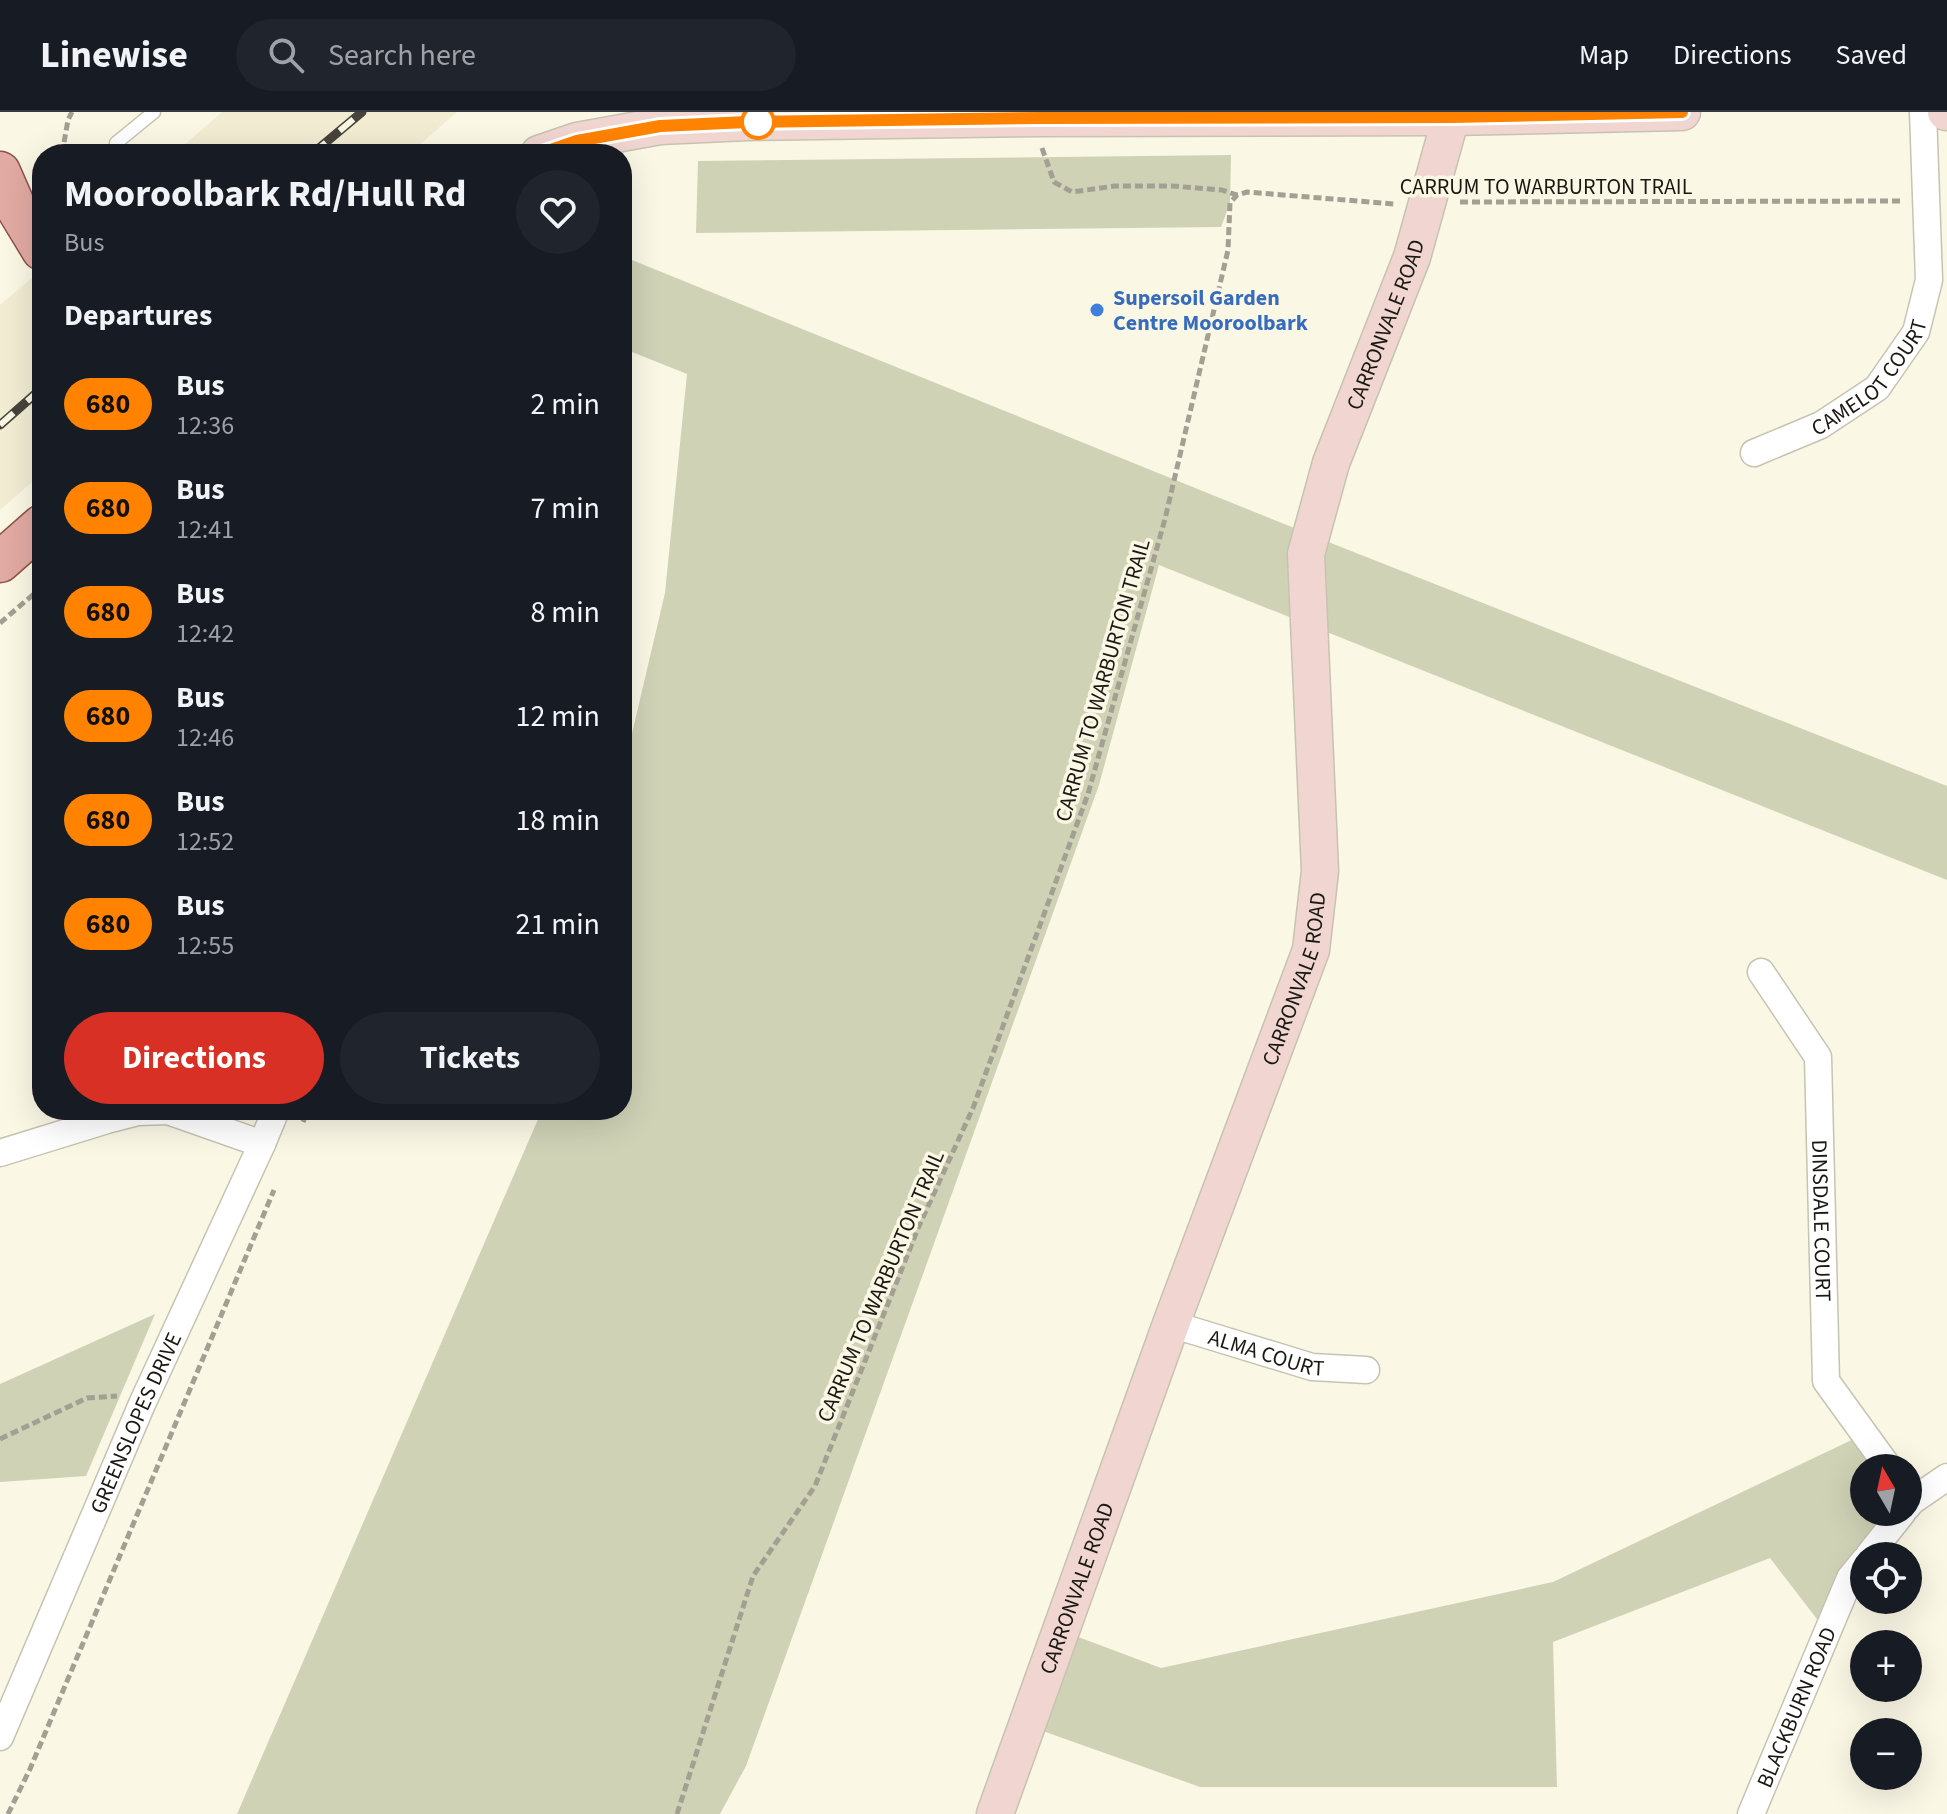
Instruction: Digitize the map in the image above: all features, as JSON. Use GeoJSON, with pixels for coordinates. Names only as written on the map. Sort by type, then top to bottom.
{"type":"FeatureCollection","features":[{"type":"Feature","properties":{"kind":"main road"},"geometry":{"type":"LineString","coordinates":[[0,172],[32,235]]}},
{"type":"Feature","properties":{"kind":"main road"},"geometry":{"type":"LineString","coordinates":[[0,562],[32,534]]}},
{"type":"Feature","properties":{"kind":"street"},"geometry":{"type":"LineString","coordinates":[[568,144],[660,126],[747,122],[1042,135],[1144,115],[1451,117],[1682,112]]}},
{"type":"Feature","properties":{"kind":"street","name":"CAMELOT COURT"},"geometry":{"type":"LineString","coordinates":[[1754,453],[1821,425],[1877,388],[1916,332],[1929,280],[1923,112]]}},
{"type":"Feature","properties":{"kind":"street","name":"CARRONVALE ROAD"},"geometry":{"type":"LineString","coordinates":[[995,1814],[1171,1324],[1311,950],[1320,871],[1306,554],[1331,463],[1412,257],[1451,117]]}},
{"type":"Feature","properties":{"kind":"street","name":"DINSDALE COURT"},"geometry":{"type":"LineString","coordinates":[[1761,972],[1818,1057],[1826,1381],[1879,1454]]}},
{"type":"Feature","properties":{"kind":"street"},"geometry":{"type":"LineString","coordinates":[[0,1153],[107,1120]]}},
{"type":"Feature","properties":{"kind":"street"},"geometry":{"type":"LineString","coordinates":[[194,1120],[262,1144]]}},
{"type":"Feature","properties":{"kind":"street","name":"GREENSLOPES DRIVE"},"geometry":{"type":"LineString","coordinates":[[0,1737],[142,1404],[272,1120]]}},
{"type":"Feature","properties":{"kind":"street","name":"ALMA COURT"},"geometry":{"type":"LineString","coordinates":[[1171,1324],[1312,1367],[1366,1370]]}},
{"type":"Feature","properties":{"kind":"street","name":"BLACKBURN ROAD"},"geometry":{"type":"LineString","coordinates":[[1922,1494],[1947,1477]]}},
{"type":"Feature","properties":{"kind":"street","name":"BLACKBURN ROAD"},"geometry":{"type":"LineString","coordinates":[[1878,1542],[1890,1526]]}},
{"type":"Feature","properties":{"kind":"street","name":"BLACKBURN ROAD"},"geometry":{"type":"LineString","coordinates":[[1751,1814],[1850,1578]]}},
{"type":"Feature","properties":{"kind":"lane"},"geometry":{"type":"LineString","coordinates":[[116,143],[154,112]]}},
{"type":"Feature","properties":{"kind":"path"},"geometry":{"type":"LineString","coordinates":[[64,144],[72,112]]}},
{"type":"Feature","properties":{"kind":"path"},"geometry":{"type":"LineString","coordinates":[[1042,135],[1057,152]]}},
{"type":"Feature","properties":{"kind":"path"},"geometry":{"type":"LineString","coordinates":[[1042,135],[1054,182],[1072,192],[1115,186],[1172,186],[1222,190],[1237,195]]}},
{"type":"Feature","properties":{"kind":"path","name":"CARRUM TO WARBURTON TRAIL"},"geometry":{"type":"LineString","coordinates":[[677,1814],[753,1576],[815,1486],[919,1226],[973,1108],[1088,794],[1165,519],[1228,250],[1230,203],[1237,195],[1247,192],[1404,205],[1428,202],[1926,201]]}},
{"type":"Feature","properties":{"kind":"path"},"geometry":{"type":"LineString","coordinates":[[0,623],[32,596]]}},
{"type":"Feature","properties":{"kind":"path"},"geometry":{"type":"LineString","coordinates":[[303,1124],[304,1120]]}},
{"type":"Feature","properties":{"kind":"path"},"geometry":{"type":"LineString","coordinates":[[8,1814],[30,1769],[279,1179]]}},
{"type":"Feature","properties":{"kind":"path"},"geometry":{"type":"LineString","coordinates":[[0,1439],[87,1398],[125,1397],[142,1404]]}},
{"type":"Feature","properties":{"kind":"shaded area"},"geometry":{"type":"Polygon","coordinates":[[[222,112],[457,112],[420,144],[185,144],[222,112]]]}},
{"type":"Feature","properties":{"kind":"shaded area"},"geometry":{"type":"Polygon","coordinates":[[[32,278],[32,482],[0,510],[0,305],[32,278]]]}},
{"type":"Feature","properties":{"kind":"green space"},"geometry":{"type":"Polygon","coordinates":[[[1231,155],[1230,203],[1221,227],[696,233],[698,161],[1231,155]]]}},
{"type":"Feature","properties":{"kind":"green space"},"geometry":{"type":"Polygon","coordinates":[[[632,260],[1336,545],[1947,786],[1947,880],[1159,565],[1099,785],[746,1766],[720,1814],[237,1814],[538,1120],[632,1120],[632,733],[665,593],[687,374],[632,352],[632,260]]]}},
{"type":"Feature","properties":{"kind":"green space"},"geometry":{"type":"Polygon","coordinates":[[[155,1314],[86,1476],[0,1482],[0,1384],[155,1314]]]}},
{"type":"Feature","properties":{"kind":"green space"},"geometry":{"type":"Polygon","coordinates":[[[1858,1437],[1871,1454],[1850,1454],[1850,1526],[1886,1526],[1875,1542],[1850,1542],[1850,1579],[1820,1623],[1770,1558],[1553,1642],[1557,1787],[1200,1787],[1040,1730],[1073,1635],[1161,1668],[1553,1582],[1858,1437]]]}},
{"type":"Feature","properties":{"kind":"railway"},"geometry":{"type":"LineString","coordinates":[[324,144],[362,112]]}},
{"type":"Feature","properties":{"kind":"railway"},"geometry":{"type":"LineString","coordinates":[[0,425],[32,397]]}},
{"type":"Feature","properties":{"kind":"bus line","name":"680"},"geometry":{"type":"LineString","coordinates":[[568,144],[660,126],[747,122],[1451,117],[1682,112]]}},
{"type":"Feature","properties":{"kind":"place","name":"Supersoil Garden Centre Mooroolbark"},"geometry":{"type":"Point","coordinates":[1097,310]}}]}
